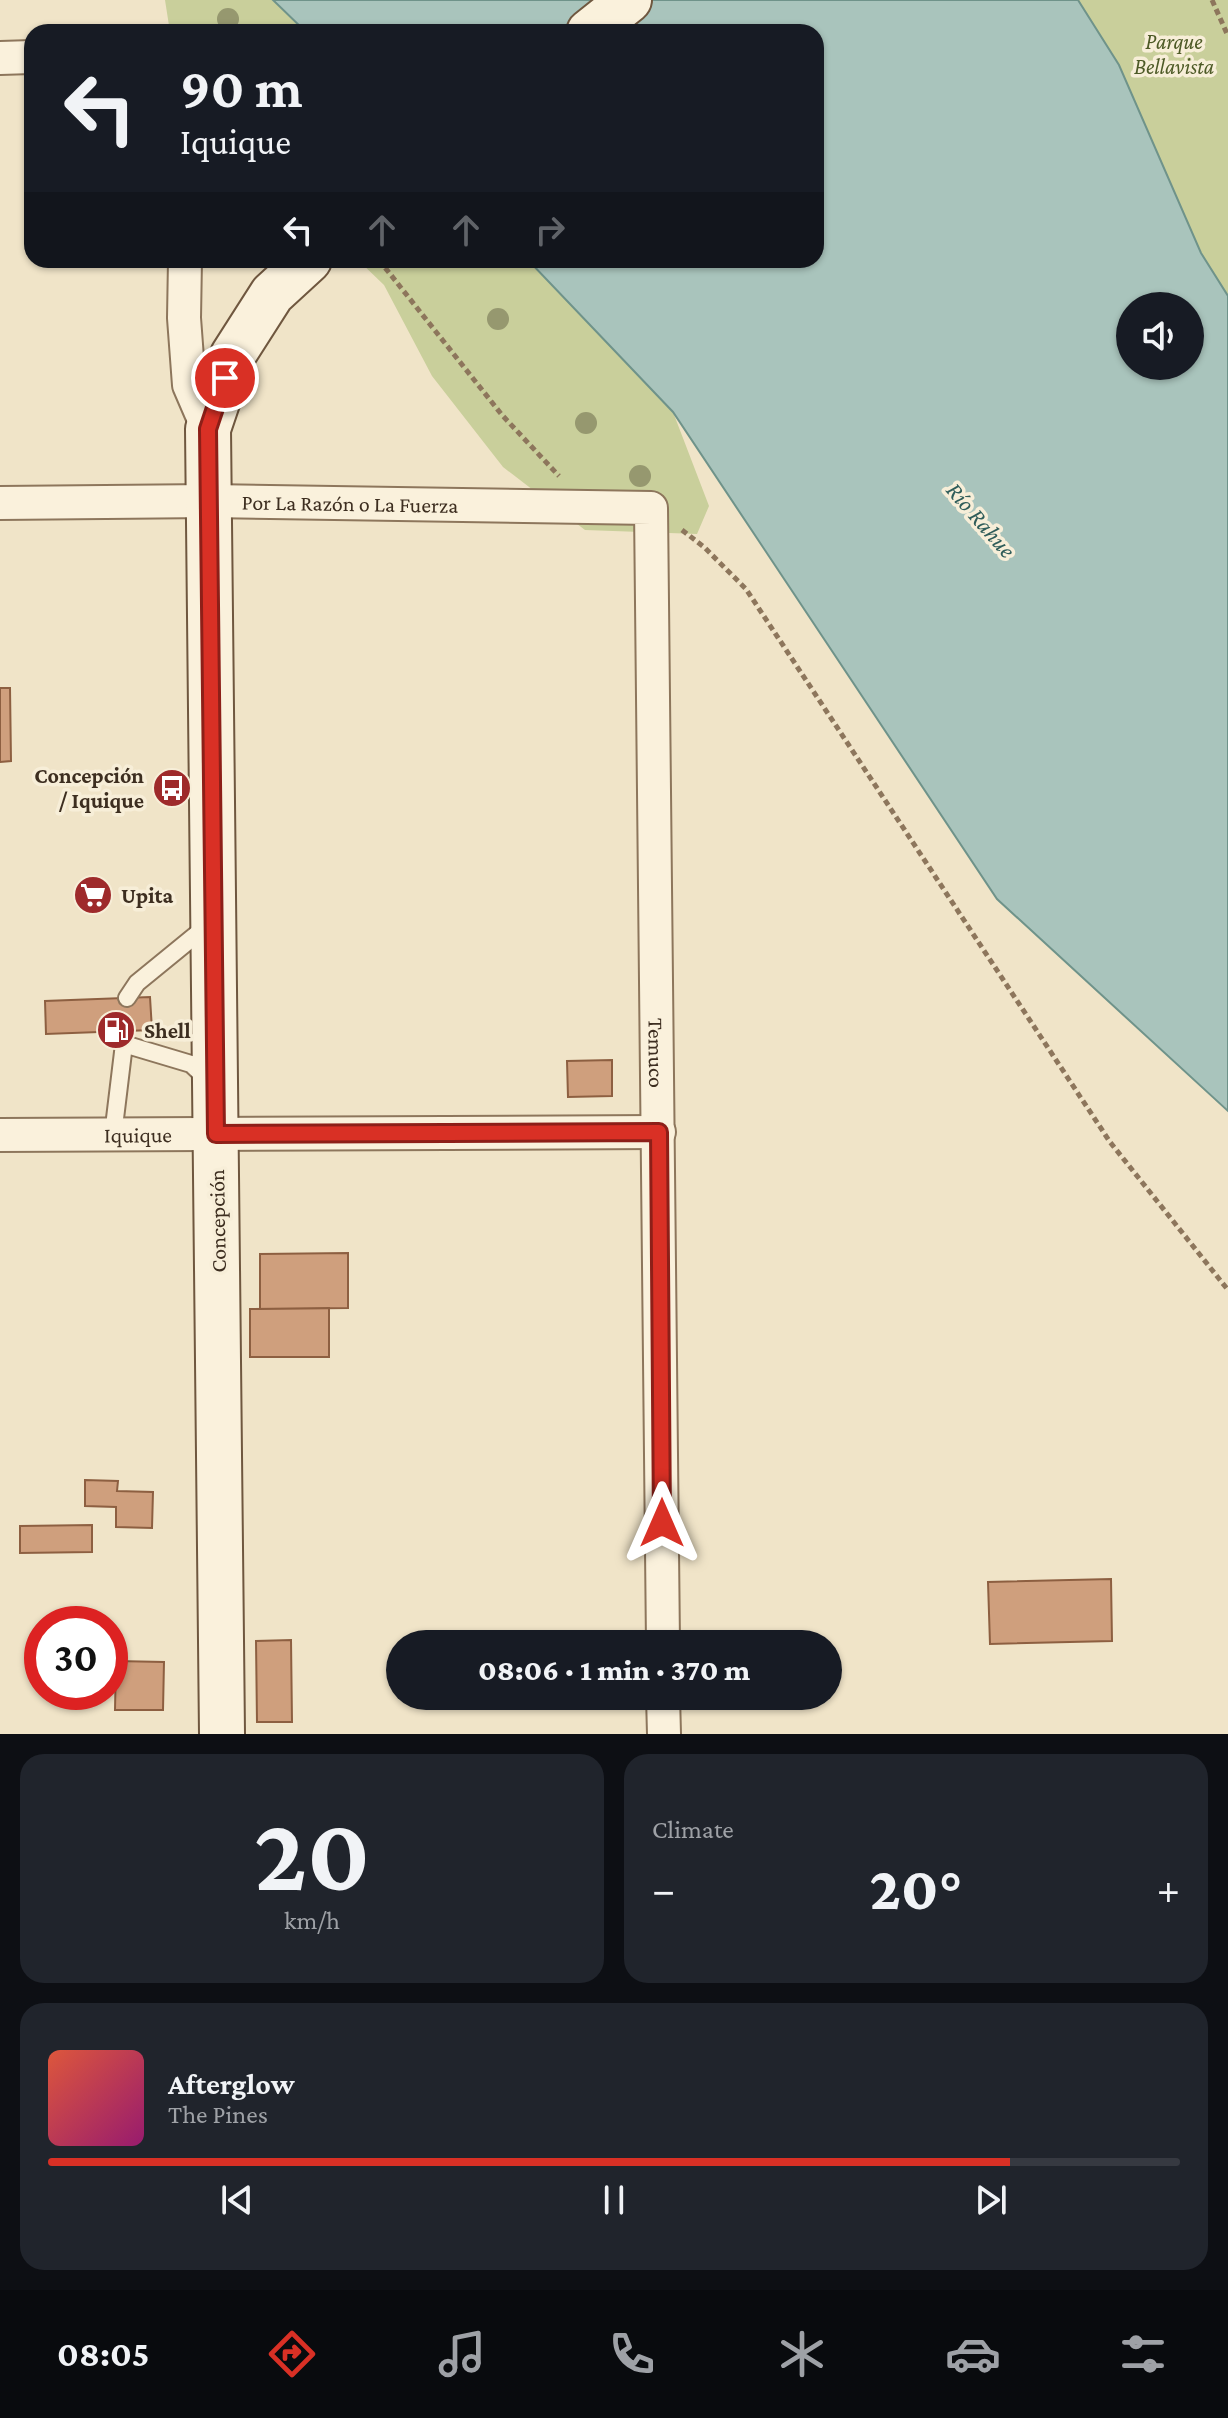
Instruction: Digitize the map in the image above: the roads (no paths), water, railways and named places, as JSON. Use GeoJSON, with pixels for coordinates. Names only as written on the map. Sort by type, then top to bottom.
{"type":"FeatureCollection","features":[{"type":"Feature","properties":{"kind":"main road"},"geometry":{"type":"LineString","coordinates":[[599,24],[629,0]]}},
{"type":"Feature","properties":{"kind":"main road","name":"Concepción"},"geometry":{"type":"LineString","coordinates":[[222,1734],[208,429],[233,355],[272,294],[300,268]]}},
{"type":"Feature","properties":{"kind":"street"},"geometry":{"type":"LineString","coordinates":[[0,58],[24,57]]}},
{"type":"Feature","properties":{"kind":"street"},"geometry":{"type":"LineString","coordinates":[[185,268],[184,318],[189,385],[208,429]]}},
{"type":"Feature","properties":{"kind":"street","name":"Por La Razón o La Fuerza"},"geometry":{"type":"LineString","coordinates":[[0,503],[210,501],[651,508]]}},
{"type":"Feature","properties":{"kind":"street","name":"Temuco"},"geometry":{"type":"LineString","coordinates":[[651,508],[663,1630]]}},
{"type":"Feature","properties":{"kind":"street","name":"Iquique"},"geometry":{"type":"LineString","coordinates":[[0,1135],[659,1132]]}},
{"type":"Feature","properties":{"kind":"street"},"geometry":{"type":"LineString","coordinates":[[663,1710],[664,1734]]}},
{"type":"Feature","properties":{"kind":"lane"},"geometry":{"type":"LineString","coordinates":[[127,998],[137,983],[212,922]]}},
{"type":"Feature","properties":{"kind":"lane"},"geometry":{"type":"LineString","coordinates":[[113,1135],[124,1038],[191,1064],[215,1086]]}},
{"type":"Feature","properties":{"kind":"water","name":"Río Rahue"},"geometry":{"type":"Polygon","coordinates":[[[273,0],[1078,0],[1119,65],[1201,253],[1228,296],[1228,1111],[997,899],[673,412],[536,268],[824,268],[824,24],[298,24],[273,0]]]}},
{"type":"Feature","properties":{"kind":"place","name":"Concepción / Iquique"},"geometry":{"type":"Point","coordinates":[172,788]}},
{"type":"Feature","properties":{"kind":"place","name":"Upita"},"geometry":{"type":"Point","coordinates":[93,895]}},
{"type":"Feature","properties":{"kind":"place","name":"Shell"},"geometry":{"type":"Point","coordinates":[116,1030]}},
{"type":"Feature","properties":{"kind":"park label","name":"Parque Bellavista"},"geometry":{"type":"Point","coordinates":[1174,54]}}]}
